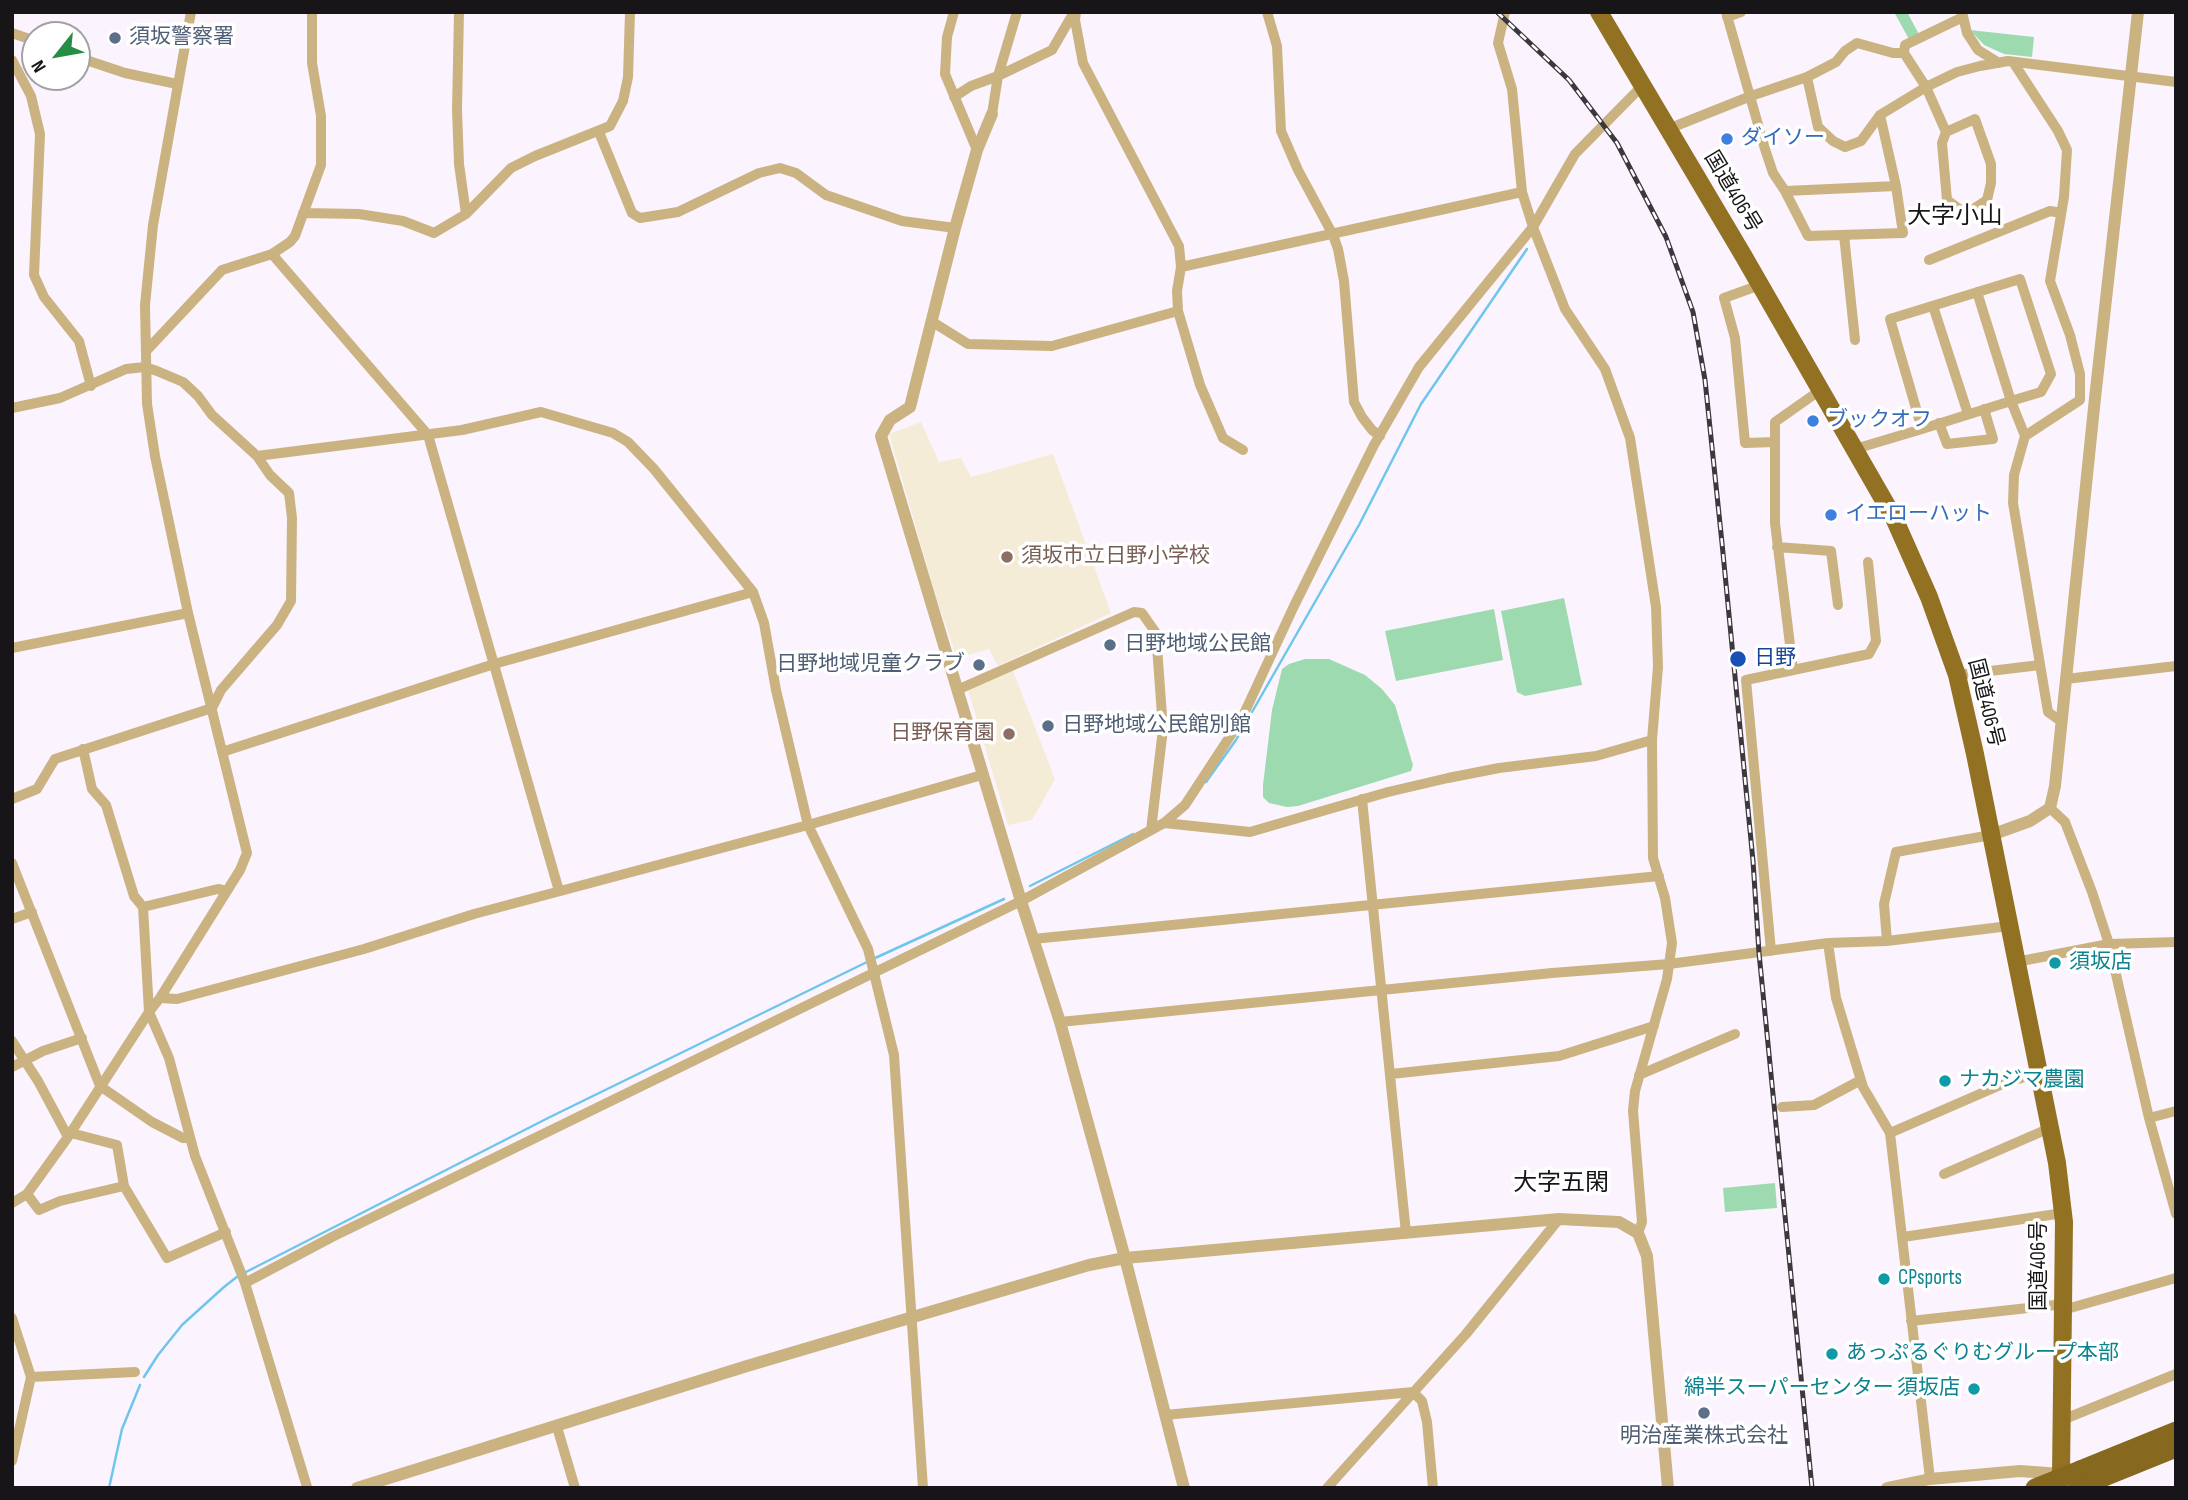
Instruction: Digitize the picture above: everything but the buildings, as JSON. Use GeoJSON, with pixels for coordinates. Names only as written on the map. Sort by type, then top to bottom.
{"type":"FeatureCollection","features":[{"type":"Feature","properties":{"kind":"highway","name":"国道406号"},"geometry":{"type":"LineString","coordinates":[[1599,12],[1894,518],[1929,597],[1957,675],[2057,1163],[2063,1213],[2062,1420],[2072,1481]]}},
{"type":"Feature","properties":{"kind":"highway"},"geometry":{"type":"LineString","coordinates":[[2072,1481],[2176,1431]]}},
{"type":"Feature","properties":{"kind":"highway"},"geometry":{"type":"LineString","coordinates":[[2035,1488],[2072,1481],[2176,1448]]}},
{"type":"Feature","properties":{"kind":"street"},"geometry":{"type":"LineString","coordinates":[[12,1203],[27,1194],[70,1135],[160,998],[227,891],[247,853],[188,612],[155,456],[145,367],[145,305],[153,225],[191,12]]}},
{"type":"Feature","properties":{"kind":"street"},"geometry":{"type":"LineString","coordinates":[[147,350],[222,270],[272,254],[290,242],[320,165],[321,116],[312,63],[312,12]]}},
{"type":"Feature","properties":{"kind":"street"},"geometry":{"type":"LineString","coordinates":[[458,12],[459,164],[466,214]]}},
{"type":"Feature","properties":{"kind":"street"},"geometry":{"type":"LineString","coordinates":[[303,214],[359,214],[403,221],[434,233],[466,214],[512,168],[610,126],[623,101],[628,77],[630,12]]}},
{"type":"Feature","properties":{"kind":"street"},"geometry":{"type":"LineString","coordinates":[[954,12],[947,37],[945,74],[977,150]]}},
{"type":"Feature","properties":{"kind":"street"},"geometry":{"type":"LineString","coordinates":[[1017,12],[998,76],[992,114],[977,150],[955,228],[911,407],[890,420],[881,436],[982,775],[1060,1022],[1125,1258],[1184,1488]]}},
{"type":"Feature","properties":{"kind":"street"},"geometry":{"type":"LineString","coordinates":[[954,97],[971,86],[1052,50],[1075,12]]}},
{"type":"Feature","properties":{"kind":"street"},"geometry":{"type":"LineString","coordinates":[[1075,12],[1083,63],[1179,246],[1181,267],[1177,291],[1178,311],[1200,385],[1223,438],[1243,450]]}},
{"type":"Feature","properties":{"kind":"street"},"geometry":{"type":"LineString","coordinates":[[1267,12],[1277,46],[1281,131],[1298,170],[1334,235],[1344,281],[1354,402],[1362,417],[1380,436]]}},
{"type":"Feature","properties":{"kind":"street"},"geometry":{"type":"LineString","coordinates":[[1506,12],[1498,43],[1512,89],[1522,192],[1565,309],[1605,369],[1630,438],[1656,607],[1658,667],[1652,740],[1653,858],[1665,898],[1672,943],[1654,1026],[1635,1091],[1633,1111],[1642,1222],[1638,1233]]}},
{"type":"Feature","properties":{"kind":"street"},"geometry":{"type":"LineString","coordinates":[[1741,12],[1726,15],[1765,149],[1773,173],[1808,236],[1903,233],[1881,115]]}},
{"type":"Feature","properties":{"kind":"street"},"geometry":{"type":"LineString","coordinates":[[1887,941],[1884,904],[1896,852],[1991,835],[2030,821],[2050,808],[2055,786],[2138,12]]}},
{"type":"Feature","properties":{"kind":"street"},"geometry":{"type":"LineString","coordinates":[[1946,132],[1975,119],[1991,164],[1987,200],[1966,214],[1947,200],[1942,143],[1946,132],[1926,87],[1904,53],[1905,45],[1963,15],[1967,33],[1978,50],[1999,62]]}},
{"type":"Feature","properties":{"kind":"street"},"geometry":{"type":"LineString","coordinates":[[1668,129],[1807,77],[1836,62],[1845,51],[1857,43],[1893,53],[1904,53]]}},
{"type":"Feature","properties":{"kind":"street"},"geometry":{"type":"LineString","coordinates":[[12,60],[31,96],[40,134],[34,275],[44,297],[79,341],[91,386]]}},
{"type":"Feature","properties":{"kind":"street"},"geometry":{"type":"LineString","coordinates":[[91,62],[125,73],[177,84]]}},
{"type":"Feature","properties":{"kind":"street"},"geometry":{"type":"LineString","coordinates":[[1807,77],[1818,127],[1845,147],[1861,141],[1881,115],[1926,87],[1957,72],[1999,62],[2176,82]]}},
{"type":"Feature","properties":{"kind":"street"},"geometry":{"type":"LineString","coordinates":[[2013,62],[2059,131],[2067,149],[2062,213],[2050,281],[2070,335],[2080,374],[2080,400],[2025,436]]}},
{"type":"Feature","properties":{"kind":"street"},"geometry":{"type":"LineString","coordinates":[[245,1283],[872,965],[1021,901],[1164,823],[1185,805],[1242,718],[1294,606],[1380,436],[1419,367],[1533,227],[1575,154],[1642,86]]}},
{"type":"Feature","properties":{"kind":"street"},"geometry":{"type":"LineString","coordinates":[[599,132],[632,213],[640,218],[678,212],[759,173],[780,168],[796,173],[826,195],[902,221],[955,228]]}},
{"type":"Feature","properties":{"kind":"street"},"geometry":{"type":"LineString","coordinates":[[1784,191],[1896,186]]}},
{"type":"Feature","properties":{"kind":"street"},"geometry":{"type":"LineString","coordinates":[[1181,267],[1522,192]]}},
{"type":"Feature","properties":{"kind":"street"},"geometry":{"type":"LineString","coordinates":[[1929,260],[2050,211],[2062,213]]}},
{"type":"Feature","properties":{"kind":"street"},"geometry":{"type":"LineString","coordinates":[[1844,235],[1855,340]]}},
{"type":"Feature","properties":{"kind":"street"},"geometry":{"type":"LineString","coordinates":[[272,254],[428,435],[559,891]]}},
{"type":"Feature","properties":{"kind":"street"},"geometry":{"type":"LineString","coordinates":[[1854,449],[1922,429],[2041,392],[2051,374],[2020,279],[1890,319],[1922,429]]}},
{"type":"Feature","properties":{"kind":"street"},"geometry":{"type":"LineString","coordinates":[[1760,285],[1724,298],[1735,338],[1745,443],[1775,442]]}},
{"type":"Feature","properties":{"kind":"street"},"geometry":{"type":"LineString","coordinates":[[1977,292],[2011,401],[2025,436],[2014,475],[2013,503],[2048,712],[2062,722]]}},
{"type":"Feature","properties":{"kind":"street"},"geometry":{"type":"LineString","coordinates":[[1933,306],[1968,414]]}},
{"type":"Feature","properties":{"kind":"street"},"geometry":{"type":"LineString","coordinates":[[931,321],[968,344],[1052,346],[1178,311]]}},
{"type":"Feature","properties":{"kind":"street"},"geometry":{"type":"LineString","coordinates":[[12,408],[60,398],[126,369],[145,367],[183,382],[212,415],[257,456],[270,475],[289,493],[292,518],[291,601],[277,625],[221,690],[212,708],[55,759],[37,789],[12,799]]}},
{"type":"Feature","properties":{"kind":"street"},"geometry":{"type":"LineString","coordinates":[[1793,669],[1775,523],[1775,422],[1819,391]]}},
{"type":"Feature","properties":{"kind":"street"},"geometry":{"type":"LineString","coordinates":[[1939,423],[1947,444],[1993,439],[1984,409]]}},
{"type":"Feature","properties":{"kind":"street"},"geometry":{"type":"LineString","coordinates":[[257,456],[428,435],[541,412],[613,433],[628,442],[654,469],[753,592],[764,623],[776,690],[808,825],[855,918],[872,965],[894,1055],[923,1488]]}},
{"type":"Feature","properties":{"kind":"street"},"geometry":{"type":"LineString","coordinates":[[1777,547],[1831,551],[1838,605]]}},
{"type":"Feature","properties":{"kind":"street"},"geometry":{"type":"LineString","coordinates":[[1771,951],[1746,680],[1869,654],[1876,641],[1868,562]]}},
{"type":"Feature","properties":{"kind":"street"},"geometry":{"type":"LineString","coordinates":[[222,752],[494,663],[753,592]]}},
{"type":"Feature","properties":{"kind":"street"},"geometry":{"type":"LineString","coordinates":[[12,648],[188,612]]}},
{"type":"Feature","properties":{"kind":"street"},"geometry":{"type":"LineString","coordinates":[[957,690],[1134,612],[1142,613],[1156,633],[1163,729],[1151,831]]}},
{"type":"Feature","properties":{"kind":"street"},"geometry":{"type":"LineString","coordinates":[[1957,675],[2040,665]]}},
{"type":"Feature","properties":{"kind":"street"},"geometry":{"type":"LineString","coordinates":[[2066,679],[2176,666]]}},
{"type":"Feature","properties":{"kind":"street"},"geometry":{"type":"LineString","coordinates":[[1164,823],[1251,832],[1362,799],[1500,768],[1595,756],[1652,740]]}},
{"type":"Feature","properties":{"kind":"street"},"geometry":{"type":"LineString","coordinates":[[83,749],[92,789],[106,805],[134,896],[143,907],[149,1012],[169,1059],[195,1156],[245,1283],[306,1487],[316,1488]]}},
{"type":"Feature","properties":{"kind":"street"},"geometry":{"type":"LineString","coordinates":[[160,998],[177,999],[364,949],[474,914],[808,825],[982,775]]}},
{"type":"Feature","properties":{"kind":"street"},"geometry":{"type":"LineString","coordinates":[[1362,799],[1406,1233]]}},
{"type":"Feature","properties":{"kind":"street"},"geometry":{"type":"LineString","coordinates":[[2050,808],[2065,822],[2109,944],[2149,1118],[2176,1214]]}},
{"type":"Feature","properties":{"kind":"street"},"geometry":{"type":"LineString","coordinates":[[12,863],[100,1086],[152,1122],[183,1138],[190,1138]]}},
{"type":"Feature","properties":{"kind":"street"},"geometry":{"type":"LineString","coordinates":[[1033,939],[1658,876]]}},
{"type":"Feature","properties":{"kind":"street"},"geometry":{"type":"LineString","coordinates":[[143,907],[218,889],[227,891]]}},
{"type":"Feature","properties":{"kind":"street"},"geometry":{"type":"LineString","coordinates":[[12,919],[32,912]]}},
{"type":"Feature","properties":{"kind":"street"},"geometry":{"type":"LineString","coordinates":[[1060,1022],[1669,964],[1828,943],[1887,941],[2009,926]]}},
{"type":"Feature","properties":{"kind":"street"},"geometry":{"type":"LineString","coordinates":[[2016,962],[2109,944],[2176,942]]}},
{"type":"Feature","properties":{"kind":"street"},"geometry":{"type":"LineString","coordinates":[[1828,943],[1836,998],[1861,1080],[1890,1133],[1930,1479]]}},
{"type":"Feature","properties":{"kind":"street"},"geometry":{"type":"LineString","coordinates":[[1391,1074],[1559,1056],[1654,1026]]}},
{"type":"Feature","properties":{"kind":"street"},"geometry":{"type":"LineString","coordinates":[[1639,1075],[1735,1034]]}},
{"type":"Feature","properties":{"kind":"street"},"geometry":{"type":"LineString","coordinates":[[12,1067],[43,1051],[82,1038]]}},
{"type":"Feature","properties":{"kind":"street"},"geometry":{"type":"LineString","coordinates":[[12,1041],[70,1135],[117,1145],[124,1186],[167,1258],[226,1232]]}},
{"type":"Feature","properties":{"kind":"street"},"geometry":{"type":"LineString","coordinates":[[1890,1133],[2006,1083],[2038,1073]]}},
{"type":"Feature","properties":{"kind":"street"},"geometry":{"type":"LineString","coordinates":[[1783,1107],[1814,1105],[1861,1080]]}},
{"type":"Feature","properties":{"kind":"street"},"geometry":{"type":"LineString","coordinates":[[2149,1118],[2176,1111]]}},
{"type":"Feature","properties":{"kind":"street"},"geometry":{"type":"LineString","coordinates":[[1944,1174],[2050,1128]]}},
{"type":"Feature","properties":{"kind":"street"},"geometry":{"type":"LineString","coordinates":[[27,1194],[39,1210],[60,1201],[124,1186]]}},
{"type":"Feature","properties":{"kind":"street"},"geometry":{"type":"LineString","coordinates":[[1903,1237],[2063,1213]]}},
{"type":"Feature","properties":{"kind":"street"},"geometry":{"type":"LineString","coordinates":[[1327,1488],[1466,1334],[1559,1219]]}},
{"type":"Feature","properties":{"kind":"street"},"geometry":{"type":"LineString","coordinates":[[357,1488],[1052,1274],[1125,1258],[1559,1219],[1619,1222],[1638,1233],[1647,1255],[1668,1488]]}},
{"type":"Feature","properties":{"kind":"street"},"geometry":{"type":"LineString","coordinates":[[1911,1321],[2064,1307],[2176,1278]]}},
{"type":"Feature","properties":{"kind":"street"},"geometry":{"type":"LineString","coordinates":[[12,1318],[31,1377],[12,1461]]}},
{"type":"Feature","properties":{"kind":"street"},"geometry":{"type":"LineString","coordinates":[[31,1377],[135,1373]]}},
{"type":"Feature","properties":{"kind":"street"},"geometry":{"type":"LineString","coordinates":[[2062,1420],[2176,1374]]}},
{"type":"Feature","properties":{"kind":"street"},"geometry":{"type":"LineString","coordinates":[[1166,1415],[1413,1392]]}},
{"type":"Feature","properties":{"kind":"street"},"geometry":{"type":"LineString","coordinates":[[1413,1392],[1422,1401],[1427,1422],[1433,1488]]}},
{"type":"Feature","properties":{"kind":"street"},"geometry":{"type":"LineString","coordinates":[[557,1427],[575,1488]]}},
{"type":"Feature","properties":{"kind":"street"},"geometry":{"type":"LineString","coordinates":[[1887,1488],[1930,1479],[2020,1471],[2072,1481]]}},
{"type":"Feature","properties":{"kind":"shaded area","name":"須坂市立日野小学校"},"geometry":{"type":"Polygon","coordinates":[[[921,422],[939,462],[961,458],[971,477],[1053,454],[1111,613],[998,666],[989,649],[957,658],[936,597],[889,434],[921,422]]]}},
{"type":"Feature","properties":{"kind":"shaded area","name":"日野保育園"},"geometry":{"type":"Polygon","coordinates":[[[1013,671],[1055,779],[1032,820],[1008,825],[968,690],[1013,671]]]}},
{"type":"Feature","properties":{"kind":"green space"},"geometry":{"type":"Polygon","coordinates":[[[1894,12],[1907,12],[1920,36],[1910,41],[1894,12]]]}},
{"type":"Feature","properties":{"kind":"green space"},"geometry":{"type":"Polygon","coordinates":[[[1970,30],[2034,37],[2032,57],[2004,54],[1984,45],[1970,30]]]}},
{"type":"Feature","properties":{"kind":"green space"},"geometry":{"type":"Polygon","coordinates":[[[1564,598],[1582,685],[1525,696],[1517,692],[1501,611],[1564,598]]]}},
{"type":"Feature","properties":{"kind":"green space"},"geometry":{"type":"Polygon","coordinates":[[[1494,609],[1503,660],[1396,681],[1385,631],[1494,609]]]}},
{"type":"Feature","properties":{"kind":"green space"},"geometry":{"type":"Polygon","coordinates":[[[1305,659],[1329,659],[1365,675],[1382,689],[1395,705],[1413,765],[1411,771],[1298,806],[1287,807],[1269,803],[1263,797],[1272,710],[1282,669],[1305,659]]]}},
{"type":"Feature","properties":{"kind":"green space"},"geometry":{"type":"Polygon","coordinates":[[[1775,1183],[1777,1208],[1725,1212],[1723,1188],[1775,1183]]]}},
{"type":"Feature","properties":{"kind":"waterway"},"geometry":{"type":"LineString","coordinates":[[1206,782],[1236,740],[1359,525],[1421,404],[1527,249]]}},
{"type":"Feature","properties":{"kind":"waterway"},"geometry":{"type":"LineString","coordinates":[[1030,886],[1133,834]]}},
{"type":"Feature","properties":{"kind":"waterway"},"geometry":{"type":"LineString","coordinates":[[873,959],[1004,899]]}},
{"type":"Feature","properties":{"kind":"waterway"},"geometry":{"type":"LineString","coordinates":[[244,1273],[550,1117],[867,962]]}},
{"type":"Feature","properties":{"kind":"waterway"},"geometry":{"type":"LineString","coordinates":[[144,1377],[182,1325],[238,1276]]}},
{"type":"Feature","properties":{"kind":"waterway"},"geometry":{"type":"LineString","coordinates":[[109,1488],[122,1429],[140,1385]]}},
{"type":"Feature","properties":{"kind":"railway"},"geometry":{"type":"LineString","coordinates":[[1497,12],[1569,80],[1617,143],[1666,237],[1693,312],[1705,380],[1722,543],[1812,1488]]}},
{"type":"Feature","properties":{"kind":"place","name":"須坂警察署"},"geometry":{"type":"Point","coordinates":[115,38]}},
{"type":"Feature","properties":{"kind":"place","name":"ダイソー"},"geometry":{"type":"Point","coordinates":[1727,139]}},
{"type":"Feature","properties":{"kind":"place","name":"ブックオフ"},"geometry":{"type":"Point","coordinates":[1813,421]}},
{"type":"Feature","properties":{"kind":"place","name":"イエローハット"},"geometry":{"type":"Point","coordinates":[1831,515]}},
{"type":"Feature","properties":{"kind":"place","name":"須坂市立日野小学校"},"geometry":{"type":"Point","coordinates":[1007,557]}},
{"type":"Feature","properties":{"kind":"place","name":"日野地域公民館"},"geometry":{"type":"Point","coordinates":[1110,645]}},
{"type":"Feature","properties":{"kind":"place","name":"日野"},"geometry":{"type":"Point","coordinates":[1738,659]}},
{"type":"Feature","properties":{"kind":"place","name":"日野地域児童クラブ"},"geometry":{"type":"Point","coordinates":[979,665]}},
{"type":"Feature","properties":{"kind":"place","name":"日野地域公民館別館"},"geometry":{"type":"Point","coordinates":[1048,726]}},
{"type":"Feature","properties":{"kind":"place","name":"日野保育園"},"geometry":{"type":"Point","coordinates":[1009,734]}},
{"type":"Feature","properties":{"kind":"place","name":"須坂店"},"geometry":{"type":"Point","coordinates":[2055,963]}},
{"type":"Feature","properties":{"kind":"place","name":"ナカジマ農園"},"geometry":{"type":"Point","coordinates":[1945,1081]}},
{"type":"Feature","properties":{"kind":"place","name":"CPsports"},"geometry":{"type":"Point","coordinates":[1884,1279]}},
{"type":"Feature","properties":{"kind":"place","name":"あっぷるぐりむグループ本部"},"geometry":{"type":"Point","coordinates":[1832,1354]}},
{"type":"Feature","properties":{"kind":"place","name":"綿半スーパーセンター 須坂店"},"geometry":{"type":"Point","coordinates":[1974,1389]}},
{"type":"Feature","properties":{"kind":"place","name":"明治産業株式会社"},"geometry":{"type":"Point","coordinates":[1704,1413]}},
{"type":"Feature","properties":{"kind":"district","name":"大字小山"},"geometry":{"type":"Point","coordinates":[1955,217]}},
{"type":"Feature","properties":{"kind":"district","name":"大字五閑"},"geometry":{"type":"Point","coordinates":[1561,1184]}}]}
